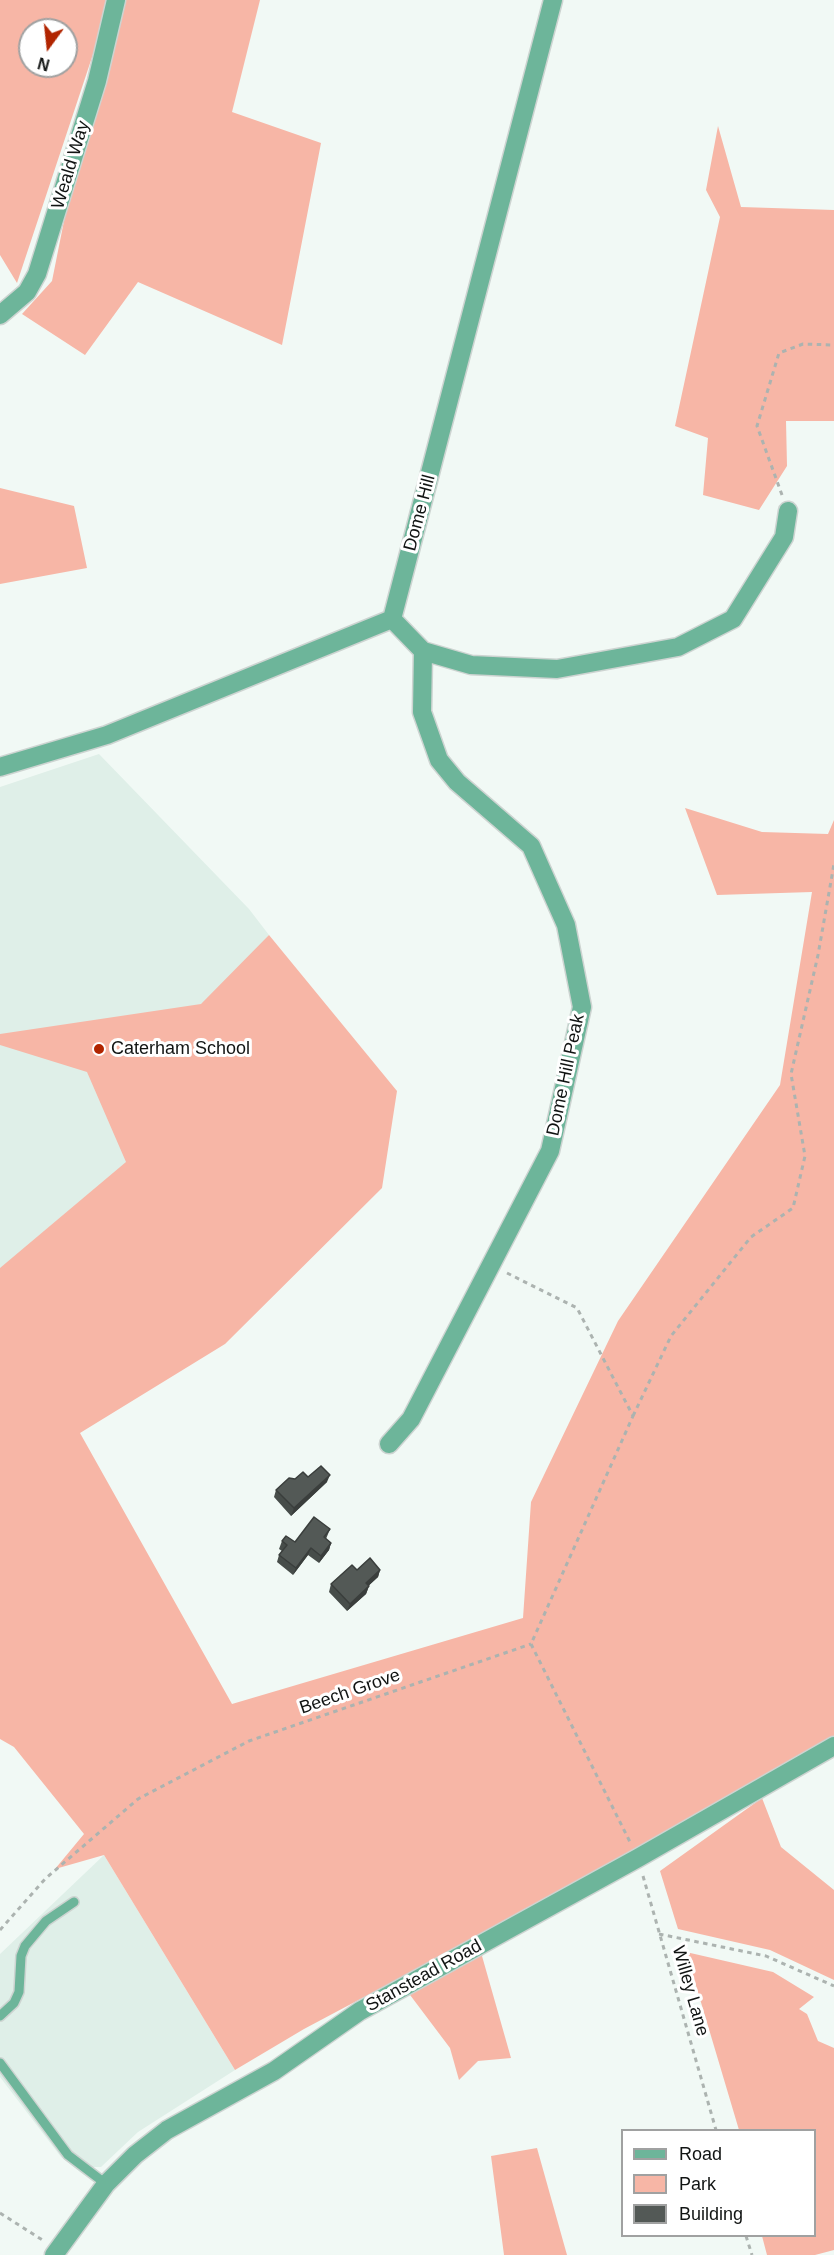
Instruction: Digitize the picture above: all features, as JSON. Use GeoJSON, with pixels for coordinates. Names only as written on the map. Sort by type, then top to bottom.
{"type":"FeatureCollection","features":[{"type":"Feature","properties":{"kind":"street","name":"Weald Way"},"geometry":{"type":"LineString","coordinates":[[0,315],[27,292],[37,274],[97,81],[116,0]]}},
{"type":"Feature","properties":{"kind":"street","name":"Dome Hill"},"geometry":{"type":"LineString","coordinates":[[392,619],[553,0]]}},
{"type":"Feature","properties":{"kind":"street"},"geometry":{"type":"LineString","coordinates":[[0,767],[107,735],[392,619],[423,651],[471,665],[557,669],[678,647],[733,619],[784,537],[788,512]]}},
{"type":"Feature","properties":{"kind":"street","name":"Dome Hill Peak"},"geometry":{"type":"LineString","coordinates":[[389,1444],[411,1419],[489,1264],[550,1151],[582,1007],[566,925],[531,846],[457,782],[439,760],[422,712],[423,651]]}},
{"type":"Feature","properties":{"kind":"street","name":"Stanstead Road"},"geometry":{"type":"LineString","coordinates":[[55,2252],[106,2184],[135,2155],[167,2130],[274,2071],[360,2011],[638,1858],[834,1746]]}},
{"type":"Feature","properties":{"kind":"lane"},"geometry":{"type":"LineString","coordinates":[[0,2016],[14,2003],[18,1992],[21,1956],[25,1946],[46,1921],[74,1902]]}},
{"type":"Feature","properties":{"kind":"lane"},"geometry":{"type":"LineString","coordinates":[[0,2063],[68,2155],[106,2184]]}},
{"type":"Feature","properties":{"kind":"path"},"geometry":{"type":"LineString","coordinates":[[788,512],[757,426],[764,399],[773,380],[779,353],[803,344],[834,345]]}},
{"type":"Feature","properties":{"kind":"path"},"geometry":{"type":"LineString","coordinates":[[638,1858],[531,1644],[671,1336],[751,1237],[793,1208],[805,1156],[791,1074],[818,955],[834,864]]}},
{"type":"Feature","properties":{"kind":"path"},"geometry":{"type":"LineString","coordinates":[[489,1264],[577,1308],[633,1416]]}},
{"type":"Feature","properties":{"kind":"path","name":"Beech Grove"},"geometry":{"type":"LineString","coordinates":[[0,1930],[45,1879],[138,1799],[249,1741],[531,1644]]}},
{"type":"Feature","properties":{"kind":"path","name":"Willey Lane"},"geometry":{"type":"LineString","coordinates":[[638,1858],[716,2129]]}},
{"type":"Feature","properties":{"kind":"path"},"geometry":{"type":"LineString","coordinates":[[0,1922],[4,1925]]}},
{"type":"Feature","properties":{"kind":"path"},"geometry":{"type":"LineString","coordinates":[[659,1934],[766,1956],[834,1986]]}},
{"type":"Feature","properties":{"kind":"path"},"geometry":{"type":"LineString","coordinates":[[0,2213],[55,2252]]}},
{"type":"Feature","properties":{"kind":"path"},"geometry":{"type":"LineString","coordinates":[[747,2237],[752,2255]]}},
{"type":"Feature","properties":{"kind":"shaded area","name":"Caterham School"},"geometry":{"type":"Polygon","coordinates":[[[99,754],[249,909],[269,935],[126,1163],[0,1269],[0,787],[99,754]]]}},
{"type":"Feature","properties":{"kind":"shaded area"},"geometry":{"type":"Polygon","coordinates":[[[104,1855],[235,2070],[138,2132],[101,2167],[91,2167],[84,2175],[61,2157],[0,2077],[0,1954],[104,1855]]]}},
{"type":"Feature","properties":{"kind":"green space"},"geometry":{"type":"Polygon","coordinates":[[[0,0],[111,0],[17,283],[0,255],[0,0]]]}},
{"type":"Feature","properties":{"kind":"green space"},"geometry":{"type":"Polygon","coordinates":[[[125,0],[260,0],[232,112],[321,143],[282,345],[138,282],[85,355],[22,314],[52,281],[67,206],[125,0]]]}},
{"type":"Feature","properties":{"kind":"green space"},"geometry":{"type":"Polygon","coordinates":[[[718,126],[741,207],[834,210],[834,421],[786,421],[787,466],[759,510],[703,495],[708,438],[675,426],[720,217],[706,190],[718,126]]]}},
{"type":"Feature","properties":{"kind":"green space"},"geometry":{"type":"Polygon","coordinates":[[[0,488],[74,506],[87,568],[0,584],[0,488]]]}},
{"type":"Feature","properties":{"kind":"green space"},"geometry":{"type":"Polygon","coordinates":[[[685,808],[762,832],[828,834],[834,820],[834,1740],[516,1915],[482,1956],[511,2058],[478,2061],[459,2080],[450,2048],[398,1979],[304,2029],[235,2070],[104,1855],[55,1869],[84,1834],[14,1747],[0,1739],[0,1268],[126,1162],[87,1072],[0,1045],[0,1034],[201,1004],[269,935],[397,1091],[382,1188],[225,1344],[80,1433],[232,1704],[523,1618],[531,1502],[618,1321],[780,1085],[812,892],[717,895],[685,808]]]}},
{"type":"Feature","properties":{"kind":"green space"},"geometry":{"type":"Polygon","coordinates":[[[762,1798],[781,1847],[834,1890],[834,1980],[770,1950],[678,1929],[660,1871],[762,1798]]]}},
{"type":"Feature","properties":{"kind":"green space"},"geometry":{"type":"Polygon","coordinates":[[[686,1952],[773,1972],[814,1997],[799,2009],[807,2014],[818,2041],[834,2048],[834,2250],[815,2255],[767,2255],[762,2237],[816,2237],[816,2129],[739,2129],[686,1952]]]}},
{"type":"Feature","properties":{"kind":"green space"},"geometry":{"type":"Polygon","coordinates":[[[537,2148],[567,2255],[504,2255],[491,2156],[537,2148]]]}},
{"type":"Feature","properties":{"kind":"building"},"geometry":{"type":"Polygon","coordinates":[[[321,1466],[330,1475],[294,1508],[276,1490],[289,1478],[295,1479],[303,1472],[308,1477],[321,1466]]]}},
{"type":"Feature","properties":{"kind":"building"},"geometry":{"type":"Polygon","coordinates":[[[314,1517],[330,1529],[324,1537],[331,1543],[321,1556],[311,1548],[296,1568],[279,1555],[287,1545],[282,1541],[286,1536],[295,1542],[314,1517]]]}},
{"type":"Feature","properties":{"kind":"building"},"geometry":{"type":"Polygon","coordinates":[[[370,1558],[380,1570],[366,1583],[369,1586],[350,1604],[331,1584],[352,1565],[357,1570],[370,1558]]]}},
{"type":"Feature","properties":{"kind":"place","name":"Caterham School"},"geometry":{"type":"Point","coordinates":[99,1049]}}]}
